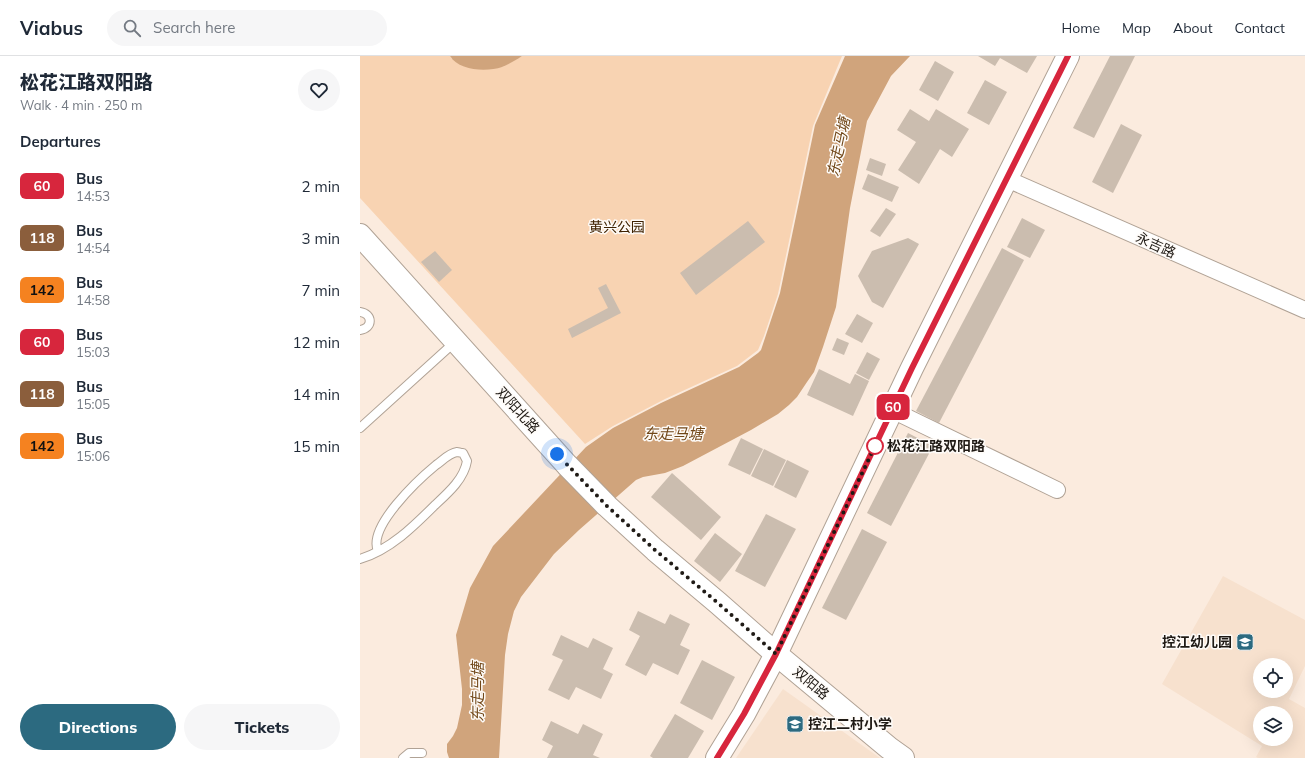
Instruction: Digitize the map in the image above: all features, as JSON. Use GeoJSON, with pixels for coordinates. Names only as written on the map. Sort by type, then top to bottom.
{"type":"FeatureCollection","features":[{"type":"Feature","properties":{"kind":"main road"},"geometry":{"type":"LineString","coordinates":[[718,758],[744,714],[776,654],[892,410],[1068,56]]}},
{"type":"Feature","properties":{"kind":"main road","name":"双阳北路"},"geometry":{"type":"LineString","coordinates":[[360,235],[567,466],[607,506],[655,550],[776,654]]}},
{"type":"Feature","properties":{"kind":"main road","name":"双阳路"},"geometry":{"type":"LineString","coordinates":[[776,654],[903,758]]}},
{"type":"Feature","properties":{"kind":"street","name":"永吉路"},"geometry":{"type":"LineString","coordinates":[[1007,179],[1305,310]]}},
{"type":"Feature","properties":{"kind":"street"},"geometry":{"type":"LineString","coordinates":[[892,410],[1057,490]]}},
{"type":"Feature","properties":{"kind":"lane"},"geometry":{"type":"LineString","coordinates":[[360,312],[366,314],[370,321],[368,327],[360,330]]}},
{"type":"Feature","properties":{"kind":"lane"},"geometry":{"type":"LineString","coordinates":[[360,428],[456,341]]}},
{"type":"Feature","properties":{"kind":"lane"},"geometry":{"type":"LineString","coordinates":[[360,559],[378,551],[388,546],[412,528],[447,494],[462,477],[466,468],[468,461],[463,453],[457,452],[444,459],[421,478],[398,501],[381,529],[376,542],[378,551]]}},
{"type":"Feature","properties":{"kind":"lane"},"geometry":{"type":"LineString","coordinates":[[403,758],[409,753],[422,753]]}},
{"type":"Feature","properties":{"kind":"shaded area","name":"控江幼儿园"},"geometry":{"type":"Polygon","coordinates":[[[1223,576],[1305,620],[1305,666],[1293,691],[1293,658],[1253,658],[1253,698],[1289,698],[1305,708],[1305,758],[1256,757],[1262,746],[1293,746],[1293,706],[1253,706],[1253,740],[1162,684],[1223,576]]]}},
{"type":"Feature","properties":{"kind":"shaded area","name":"控江二村小学"},"geometry":{"type":"Polygon","coordinates":[[[783,689],[880,758],[736,758],[783,689]]]}},
{"type":"Feature","properties":{"kind":"green space","name":"黄兴公园"},"geometry":{"type":"Polygon","coordinates":[[[360,56],[450,56],[452,59],[502,67],[522,56],[842,56],[813,126],[778,294],[758,350],[737,366],[665,399],[613,426],[585,444],[360,198],[360,56]]]}},
{"type":"Feature","properties":{"kind":"water"},"geometry":{"type":"Polygon","coordinates":[[[450,56],[522,56],[502,67],[481,70],[460,65],[450,56]]]}},
{"type":"Feature","properties":{"kind":"water","name":"东走马塘"},"geometry":{"type":"Polygon","coordinates":[[[845,56],[910,56],[891,76],[867,121],[850,208],[836,307],[814,372],[797,397],[778,414],[683,466],[665,473],[643,477],[636,480],[554,554],[521,597],[514,611],[508,634],[505,655],[499,758],[449,758],[447,744],[457,728],[462,705],[462,689],[456,635],[470,588],[493,546],[586,447],[613,428],[661,403],[739,367],[761,350],[780,293],[815,125],[845,56]]]}},
{"type":"Feature","properties":{"kind":"building"},"geometry":{"type":"Polygon","coordinates":[[[978,56],[1037,56],[1027,73],[1000,58],[995,66],[978,56]]]}},
{"type":"Feature","properties":{"kind":"building"},"geometry":{"type":"Polygon","coordinates":[[[1110,56],[1135,56],[1094,138],[1073,128],[1110,56]]]}},
{"type":"Feature","properties":{"kind":"building"},"geometry":{"type":"Polygon","coordinates":[[[935,61],[954,72],[938,101],[919,90],[935,61]]]}},
{"type":"Feature","properties":{"kind":"building"},"geometry":{"type":"Polygon","coordinates":[[[985,80],[1007,92],[989,125],[967,113],[985,80]]]}},
{"type":"Feature","properties":{"kind":"building"},"geometry":{"type":"Polygon","coordinates":[[[910,109],[929,121],[936,109],[969,129],[952,157],[940,149],[919,184],[898,170],[916,142],[897,130],[910,109]]]}},
{"type":"Feature","properties":{"kind":"building"},"geometry":{"type":"Polygon","coordinates":[[[1121,124],[1142,135],[1113,193],[1092,182],[1121,124]]]}},
{"type":"Feature","properties":{"kind":"building"},"geometry":{"type":"Polygon","coordinates":[[[870,158],[886,164],[882,176],[866,170],[870,158]]]}},
{"type":"Feature","properties":{"kind":"building"},"geometry":{"type":"Polygon","coordinates":[[[868,174],[899,187],[892,202],[862,189],[868,174]]]}},
{"type":"Feature","properties":{"kind":"building"},"geometry":{"type":"Polygon","coordinates":[[[886,208],[896,214],[880,237],[870,231],[886,208]]]}},
{"type":"Feature","properties":{"kind":"building"},"geometry":{"type":"Polygon","coordinates":[[[1022,218],[1045,230],[1030,258],[1007,247],[1022,218]]]}},
{"type":"Feature","properties":{"kind":"building"},"geometry":{"type":"Polygon","coordinates":[[[748,221],[765,242],[696,295],[680,273],[748,221]]]}},
{"type":"Feature","properties":{"kind":"building"},"geometry":{"type":"Polygon","coordinates":[[[908,238],[919,244],[883,308],[872,302],[858,276],[872,251],[908,238]]]}},
{"type":"Feature","properties":{"kind":"building"},"geometry":{"type":"Polygon","coordinates":[[[1002,248],[1024,260],[939,423],[916,411],[1002,248]]]}},
{"type":"Feature","properties":{"kind":"building"},"geometry":{"type":"Polygon","coordinates":[[[435,251],[452,270],[439,282],[421,262],[435,251]]]}},
{"type":"Feature","properties":{"kind":"building"},"geometry":{"type":"Polygon","coordinates":[[[606,284],[621,313],[572,338],[568,329],[608,308],[598,288],[606,284]]]}},
{"type":"Feature","properties":{"kind":"building"},"geometry":{"type":"Polygon","coordinates":[[[857,314],[873,323],[862,343],[845,334],[857,314]]]}},
{"type":"Feature","properties":{"kind":"building"},"geometry":{"type":"Polygon","coordinates":[[[837,338],[849,343],[844,355],[832,350],[837,338]]]}},
{"type":"Feature","properties":{"kind":"building"},"geometry":{"type":"Polygon","coordinates":[[[867,352],[880,359],[869,380],[856,373],[867,352]]]}},
{"type":"Feature","properties":{"kind":"building"},"geometry":{"type":"Polygon","coordinates":[[[819,369],[850,384],[855,374],[869,381],[853,416],[807,395],[819,369]]]}},
{"type":"Feature","properties":{"kind":"building"},"geometry":{"type":"Polygon","coordinates":[[[908,433],[933,446],[891,526],[867,513],[908,433]]]}},
{"type":"Feature","properties":{"kind":"building"},"geometry":{"type":"Polygon","coordinates":[[[741,438],[763,449],[750,475],[728,465],[741,438]]]}},
{"type":"Feature","properties":{"kind":"building"},"geometry":{"type":"Polygon","coordinates":[[[764,449],[786,460],[773,486],[751,476],[764,449]]]}},
{"type":"Feature","properties":{"kind":"building"},"geometry":{"type":"Polygon","coordinates":[[[787,460],[809,471],[796,498],[774,487],[787,460]]]}},
{"type":"Feature","properties":{"kind":"building"},"geometry":{"type":"Polygon","coordinates":[[[672,473],[721,517],[701,540],[651,497],[672,473]]]}},
{"type":"Feature","properties":{"kind":"building"},"geometry":{"type":"Polygon","coordinates":[[[766,514],[796,529],[765,587],[735,571],[766,514]]]}},
{"type":"Feature","properties":{"kind":"building"},"geometry":{"type":"Polygon","coordinates":[[[862,529],[887,542],[846,620],[822,608],[862,529]]]}},
{"type":"Feature","properties":{"kind":"building"},"geometry":{"type":"Polygon","coordinates":[[[715,533],[742,554],[720,582],[694,561],[715,533]]]}},
{"type":"Feature","properties":{"kind":"building"},"geometry":{"type":"Polygon","coordinates":[[[638,611],[665,624],[670,614],[690,624],[680,645],[690,650],[678,675],[653,663],[646,676],[625,665],[640,636],[629,630],[638,611]]]}},
{"type":"Feature","properties":{"kind":"building"},"geometry":{"type":"Polygon","coordinates":[[[561,635],[588,648],[593,638],[613,648],[603,669],[613,674],[601,699],[576,687],[569,700],[548,690],[563,660],[552,655],[561,635]]]}},
{"type":"Feature","properties":{"kind":"building"},"geometry":{"type":"Polygon","coordinates":[[[702,660],[735,677],[712,720],[680,703],[702,660]]]}},
{"type":"Feature","properties":{"kind":"building"},"geometry":{"type":"Polygon","coordinates":[[[675,714],[704,731],[688,758],[653,758],[650,756],[675,714]]]}},
{"type":"Feature","properties":{"kind":"building"},"geometry":{"type":"Polygon","coordinates":[[[551,721],[578,734],[583,724],[603,734],[593,755],[600,758],[547,758],[553,746],[542,740],[551,721]]]}},
{"type":"Feature","properties":{"kind":"bus line","name":"60"},"geometry":{"type":"LineString","coordinates":[[717,758],[744,714],[776,654],[912,368],[1068,56]]}},
{"type":"Feature","properties":{"kind":"place","name":"松花江路双阳路"},"geometry":{"type":"Point","coordinates":[875,446]}},
{"type":"Feature","properties":{"kind":"place","name":"控江幼儿园"},"geometry":{"type":"Point","coordinates":[1245,642]}},
{"type":"Feature","properties":{"kind":"place","name":"控江二村小学"},"geometry":{"type":"Point","coordinates":[795,724]}},
{"type":"Feature","properties":{"kind":"route"},"geometry":{"type":"LineString","coordinates":[[557,454],[607,506],[655,550],[776,654],[875,446]]}}]}
